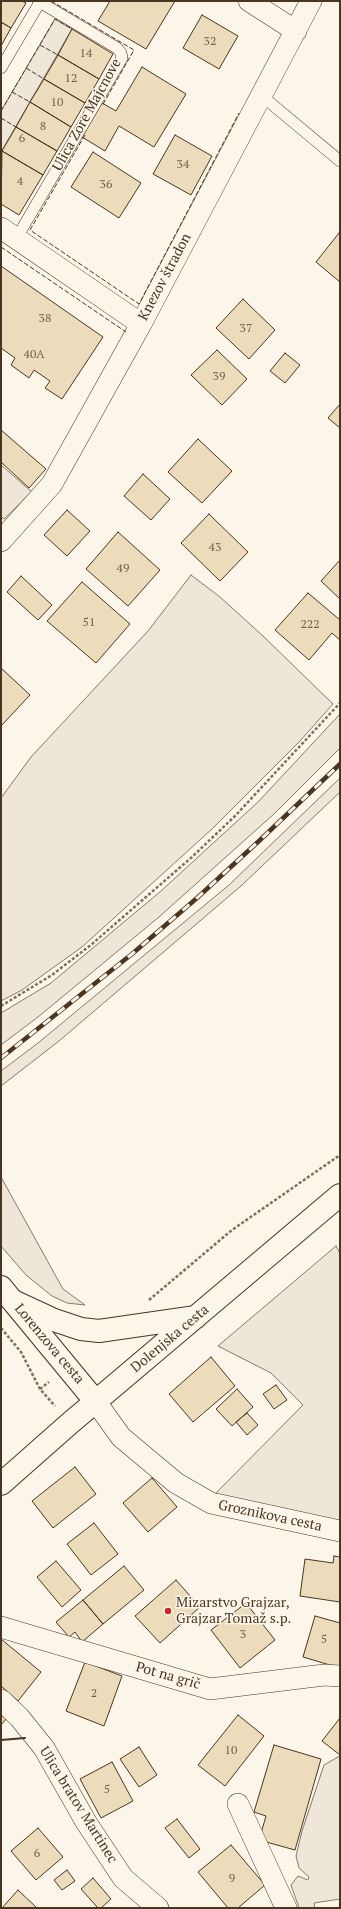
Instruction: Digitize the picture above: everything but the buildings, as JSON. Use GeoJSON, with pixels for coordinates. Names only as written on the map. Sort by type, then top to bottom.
{"type":"FeatureCollection","features":[{"type":"Feature","properties":{"kind":"main road","name":"Dolenjska cesta"},"geometry":{"type":"LineString","coordinates":[[1,1484],[340,1195]]}},
{"type":"Feature","properties":{"kind":"main road"},"geometry":{"type":"LineString","coordinates":[[7,1294],[54,1320],[81,1329],[93,1330],[196,1317]]}},
{"type":"Feature","properties":{"kind":"main road","name":"Lorenzova cesta"},"geometry":{"type":"LineString","coordinates":[[7,1294],[96,1402]]}},
{"type":"Feature","properties":{"kind":"street"},"geometry":{"type":"LineString","coordinates":[[249,1],[296,31]]}},
{"type":"Feature","properties":{"kind":"street","name":"Knezov štradon"},"geometry":{"type":"LineString","coordinates":[[1,541],[52,484],[141,324],[311,1]]}},
{"type":"Feature","properties":{"kind":"street","name":"Ulica Zore Majcnove"},"geometry":{"type":"LineString","coordinates":[[8,234],[141,324]]}},
{"type":"Feature","properties":{"kind":"street","name":"Groznikova cesta"},"geometry":{"type":"LineString","coordinates":[[96,1402],[121,1437],[176,1483],[211,1503],[340,1531]]}},
{"type":"Feature","properties":{"kind":"street","name":"Pot na grič"},"geometry":{"type":"LineString","coordinates":[[1,1627],[210,1689],[324,1675],[340,1676]]}},
{"type":"Feature","properties":{"kind":"street","name":"Ulica bratov Martinec"},"geometry":{"type":"LineString","coordinates":[[1,1700],[19,1717],[44,1748],[86,1822],[123,1878],[158,1908]]}},
{"type":"Feature","properties":{"kind":"street"},"geometry":{"type":"LineString","coordinates":[[238,1804],[286,1908]]}},
{"type":"Feature","properties":{"kind":"lane","name":"Ulica Zore Majcnove"},"geometry":{"type":"LineString","coordinates":[[1,68],[39,2],[117,48],[121,53],[122,58],[8,234]]}},
{"type":"Feature","properties":{"kind":"lane"},"geometry":{"type":"LineString","coordinates":[[262,96],[340,161]]}},
{"type":"Feature","properties":{"kind":"path"},"geometry":{"type":"LineString","coordinates":[[1,1006],[32,988],[92,944],[186,862],[235,816],[340,703]]}},
{"type":"Feature","properties":{"kind":"path"},"geometry":{"type":"LineString","coordinates":[[147,1301],[232,1230],[340,1155]]}},
{"type":"Feature","properties":{"kind":"path","name":"Lorenzova cesta"},"geometry":{"type":"LineString","coordinates":[[1,1328],[21,1352],[40,1389]]}},
{"type":"Feature","properties":{"kind":"shaded area"},"geometry":{"type":"Polygon","coordinates":[[[55,19],[72,29],[1,152],[1,111],[55,19]]]}},
{"type":"Feature","properties":{"kind":"shaded area"},"geometry":{"type":"Polygon","coordinates":[[[1,465],[32,492],[4,519],[1,517],[1,465]]]}},
{"type":"Feature","properties":{"kind":"shaded area"},"geometry":{"type":"Polygon","coordinates":[[[191,575],[220,597],[263,636],[333,704],[300,741],[212,829],[82,947],[22,990],[1,1001],[1,798],[31,757],[148,631],[191,575]]]}},
{"type":"Feature","properties":{"kind":"shaded area"},"geometry":{"type":"Polygon","coordinates":[[[340,714],[340,748],[275,813],[159,917],[38,1017],[1,1045],[1,1013],[51,983],[161,891],[258,802],[340,714]]]}},
{"type":"Feature","properties":{"kind":"shaded area"},"geometry":{"type":"Polygon","coordinates":[[[340,778],[340,792],[241,886],[59,1041],[1,1086],[1,1071],[38,1043],[229,885],[340,778]]]}},
{"type":"Feature","properties":{"kind":"shaded area"},"geometry":{"type":"Polygon","coordinates":[[[1,1177],[63,1289],[85,1305],[67,1303],[52,1296],[26,1275],[1,1246],[1,1177]]]}},
{"type":"Feature","properties":{"kind":"shaded area"},"geometry":{"type":"Polygon","coordinates":[[[336,1246],[340,1253],[340,1524],[215,1494],[303,1405],[271,1373],[218,1346],[336,1246]]]}},
{"type":"Feature","properties":{"kind":"shaded area"},"geometry":{"type":"Polygon","coordinates":[[[340,1757],[340,1899],[314,1903],[315,1908],[299,1908],[291,1885],[298,1876],[308,1880],[309,1877],[299,1868],[296,1856],[302,1831],[324,1765],[340,1757]]]}},
{"type":"Feature","properties":{"kind":"railway"},"geometry":{"type":"LineString","coordinates":[[1,1058],[132,954],[197,898],[340,764]]}},
{"type":"Feature","properties":{"kind":"fence"},"geometry":{"type":"LineString","coordinates":[[51,1],[134,50],[102,106]]}},
{"type":"Feature","properties":{"kind":"fence"},"geometry":{"type":"LineString","coordinates":[[1,111],[55,19],[72,29]]}},
{"type":"Feature","properties":{"kind":"fence"},"geometry":{"type":"LineString","coordinates":[[40,45],[58,55]]}},
{"type":"Feature","properties":{"kind":"fence"},"geometry":{"type":"LineString","coordinates":[[26,68],[44,79]]}},
{"type":"Feature","properties":{"kind":"fence"},"geometry":{"type":"LineString","coordinates":[[12,92],[30,102]]}},
{"type":"Feature","properties":{"kind":"fence"},"geometry":{"type":"LineString","coordinates":[[85,135],[30,230],[139,304],[239,113]]}},
{"type":"Feature","properties":{"kind":"fence"},"geometry":{"type":"LineString","coordinates":[[1,118],[16,127]]}},
{"type":"Feature","properties":{"kind":"fence"},"geometry":{"type":"LineString","coordinates":[[1,247],[126,332]]}},
{"type":"Feature","properties":{"kind":"wall"},"geometry":{"type":"LineString","coordinates":[[1,1740],[25,1738]]}},
{"type":"Feature","properties":{"kind":"place","name":"Mizarstvo Grajzar, Grajzar Tomaž s.p."},"geometry":{"type":"Point","coordinates":[168,1611]}}]}
